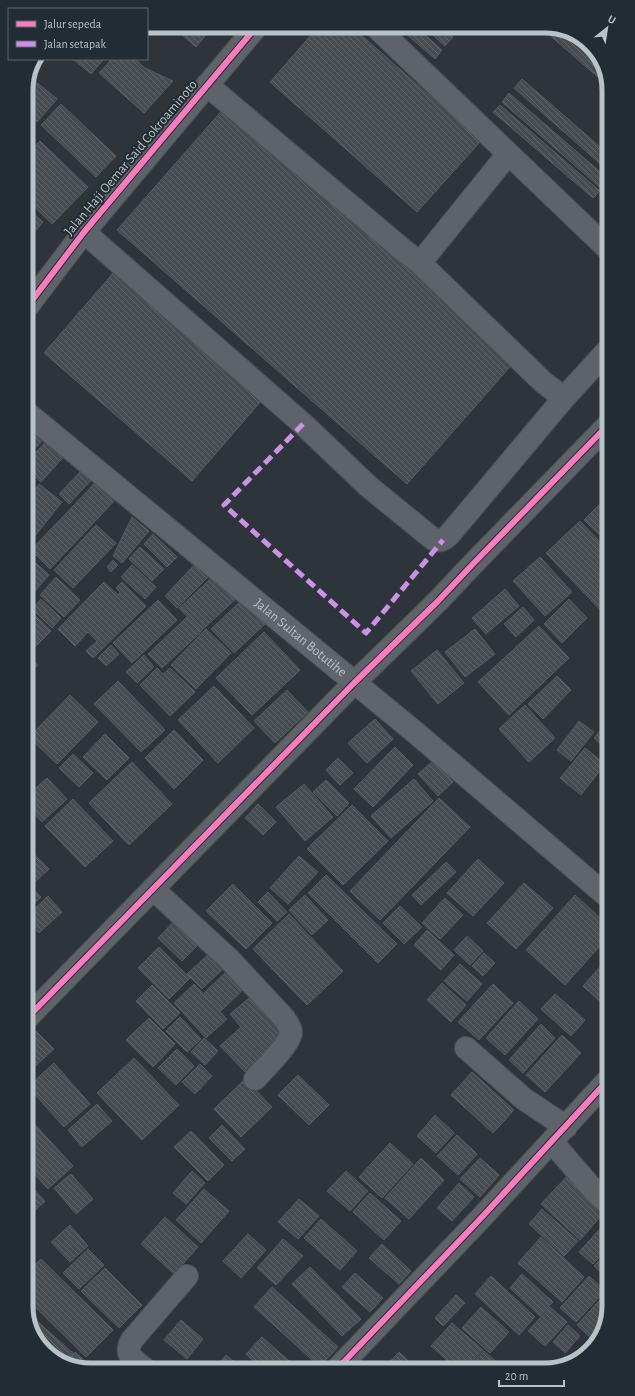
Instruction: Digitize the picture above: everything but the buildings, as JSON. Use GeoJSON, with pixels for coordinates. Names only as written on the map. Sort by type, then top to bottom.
{"type":"FeatureCollection","features":[{"type":"Feature","properties":{"kind":"main road","name":"Jalan Sultan Botutihe"},"geometry":{"type":"LineString","coordinates":[[33,418],[416,733],[602,892]]}},
{"type":"Feature","properties":{"kind":"street","name":"Jalan Haji Oemar Said Cokroaminoto"},"geometry":{"type":"LineString","coordinates":[[33,299],[84,232],[251,33]]}},
{"type":"Feature","properties":{"kind":"street"},"geometry":{"type":"LineString","coordinates":[[382,33],[602,243]]}},
{"type":"Feature","properties":{"kind":"street"},"geometry":{"type":"LineString","coordinates":[[207,85],[420,263],[543,382],[564,398]]}},
{"type":"Feature","properties":{"kind":"street"},"geometry":{"type":"LineString","coordinates":[[420,263],[508,154]]}},
{"type":"Feature","properties":{"kind":"street"},"geometry":{"type":"LineString","coordinates":[[84,232],[302,424],[368,486],[433,539],[438,541],[443,540],[449,535],[564,398],[602,356]]}},
{"type":"Feature","properties":{"kind":"street"},"geometry":{"type":"LineString","coordinates":[[33,1012],[354,683],[438,601],[602,430]]}},
{"type":"Feature","properties":{"kind":"street"},"geometry":{"type":"LineString","coordinates":[[153,890],[229,959],[289,1025],[291,1031],[287,1042],[255,1079]]}},
{"type":"Feature","properties":{"kind":"street"},"geometry":{"type":"LineString","coordinates":[[466,1048],[524,1099],[559,1134],[596,1194],[602,1199]]}},
{"type":"Feature","properties":{"kind":"street"},"geometry":{"type":"LineString","coordinates":[[343,1363],[482,1217],[602,1087]]}},
{"type":"Feature","properties":{"kind":"street"},"geometry":{"type":"LineString","coordinates":[[138,1363],[130,1356],[128,1351],[132,1340],[187,1276]]}},
{"type":"Feature","properties":{"kind":"marked path"},"geometry":{"type":"LineString","coordinates":[[303,424],[224,505],[366,633],[443,540]]}},
{"type":"Feature","properties":{"kind":"cycle path"},"geometry":{"type":"LineString","coordinates":[[33,299],[84,232],[251,33]]}},
{"type":"Feature","properties":{"kind":"cycle path"},"geometry":{"type":"LineString","coordinates":[[33,1012],[354,683],[438,601],[602,431]]}},
{"type":"Feature","properties":{"kind":"cycle path"},"geometry":{"type":"LineString","coordinates":[[343,1363],[482,1217],[602,1087]]}}]}
